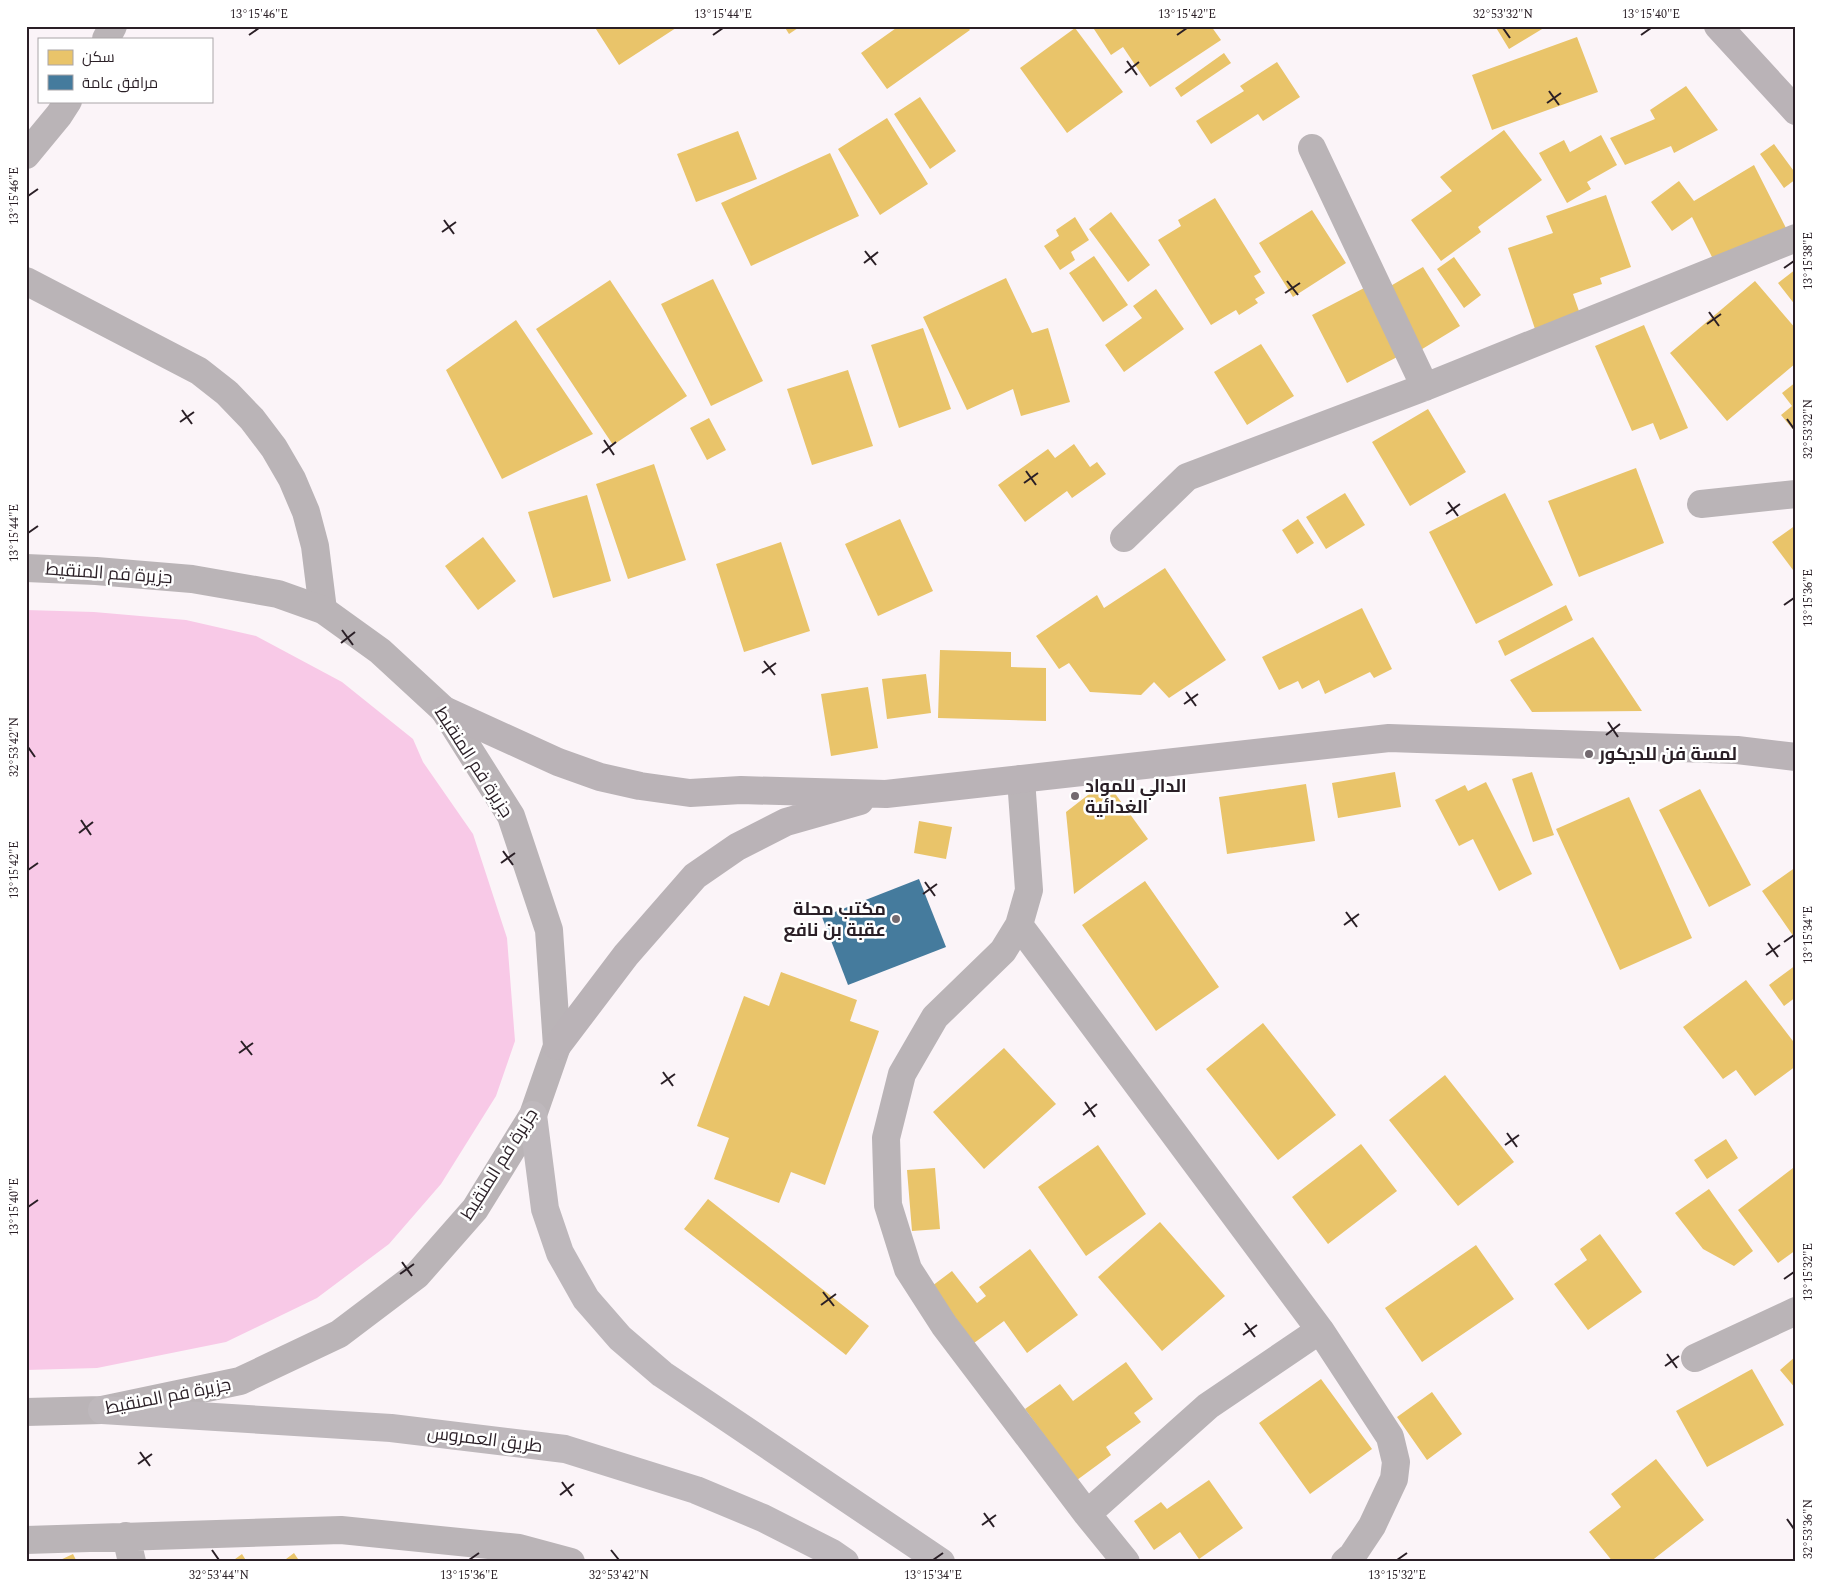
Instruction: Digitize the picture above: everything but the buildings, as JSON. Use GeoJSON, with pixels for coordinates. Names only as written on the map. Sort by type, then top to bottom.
{"type":"FeatureCollection","features":[{"type":"Feature","properties":{"kind":"main road"},"geometry":{"type":"LineString","coordinates":[[1718,26],[1796,111]]}},
{"type":"Feature","properties":{"kind":"main road"},"geometry":{"type":"LineString","coordinates":[[444,710],[558,762],[600,777],[640,786],[690,793],[741,790],[886,794],[1388,738],[1737,750],[1796,757]]}},
{"type":"Feature","properties":{"kind":"main road"},"geometry":{"type":"LineString","coordinates":[[557,1046],[626,955],[695,876],[737,847],[786,822],[886,794]]}},
{"type":"Feature","properties":{"kind":"main road"},"geometry":{"type":"LineString","coordinates":[[533,1115],[545,1209],[560,1253],[586,1299],[620,1338],[662,1374],[941,1562]]}},
{"type":"Feature","properties":{"kind":"main road","name":"طريق العمروس"},"geometry":{"type":"LineString","coordinates":[[102,1410],[390,1428],[565,1449],[696,1490],[763,1518],[832,1553],[844,1562]]}},
{"type":"Feature","properties":{"kind":"street"},"geometry":{"type":"LineString","coordinates":[[107,38],[113,26]]}},
{"type":"Feature","properties":{"kind":"street"},"geometry":{"type":"LineString","coordinates":[[26,155],[67,102]]}},
{"type":"Feature","properties":{"kind":"street"},"geometry":{"type":"LineString","coordinates":[[1312,148],[1425,388]]}},
{"type":"Feature","properties":{"kind":"street"},"geometry":{"type":"LineString","coordinates":[[1124,538],[1187,477],[1425,388],[1796,238]]}},
{"type":"Feature","properties":{"kind":"street"},"geometry":{"type":"LineString","coordinates":[[26,281],[199,371],[227,393],[252,419],[283,463],[306,512],[315,546],[323,610]]}},
{"type":"Feature","properties":{"kind":"street"},"geometry":{"type":"LineString","coordinates":[[1701,504],[1796,494]]}},
{"type":"Feature","properties":{"kind":"street","name":"جزيرة فم المنقيط"},"geometry":{"type":"LineString","coordinates":[[26,568],[96,571],[192,579],[278,594],[323,610],[380,650],[444,710],[511,816],[549,930],[557,1046],[533,1115],[475,1209],[417,1275],[339,1334],[240,1381],[102,1410],[26,1412]]}},
{"type":"Feature","properties":{"kind":"street"},"geometry":{"type":"LineString","coordinates":[[1021,779],[1029,890],[1019,925],[1004,951],[935,1017],[902,1074],[886,1138],[888,1205],[908,1269],[944,1325],[1087,1514],[1126,1562]]}},
{"type":"Feature","properties":{"kind":"street"},"geometry":{"type":"LineString","coordinates":[[1019,925],[1320,1330],[1390,1437],[1396,1462],[1394,1479],[1372,1526],[1352,1556],[1344,1562]]}},
{"type":"Feature","properties":{"kind":"street"},"geometry":{"type":"LineString","coordinates":[[1695,1358],[1796,1311]]}},
{"type":"Feature","properties":{"kind":"street"},"geometry":{"type":"LineString","coordinates":[[1087,1514],[1208,1406],[1320,1330]]}},
{"type":"Feature","properties":{"kind":"street"},"geometry":{"type":"LineString","coordinates":[[26,1540],[129,1549],[341,1530],[519,1548],[571,1562]]}},
{"type":"Feature","properties":{"kind":"shaded area"},"geometry":{"type":"Polygon","coordinates":[[[26,610],[94,612],[186,620],[256,636],[342,682],[413,739],[423,762],[473,834],[507,938],[515,1041],[496,1096],[441,1184],[389,1244],[317,1298],[226,1342],[97,1368],[26,1370],[26,610]]]}},
{"type":"Feature","properties":{"kind":"place","name":"لمسة فن للديكور"},"geometry":{"type":"Point","coordinates":[1589,754]}},
{"type":"Feature","properties":{"kind":"place","name":"الدالي للمواد الغدائية"},"geometry":{"type":"Point","coordinates":[1075,796]}},
{"type":"Feature","properties":{"kind":"place","name":"مكتب محلة عقبة بن نافع"},"geometry":{"type":"Point","coordinates":[896,919]}}]}
